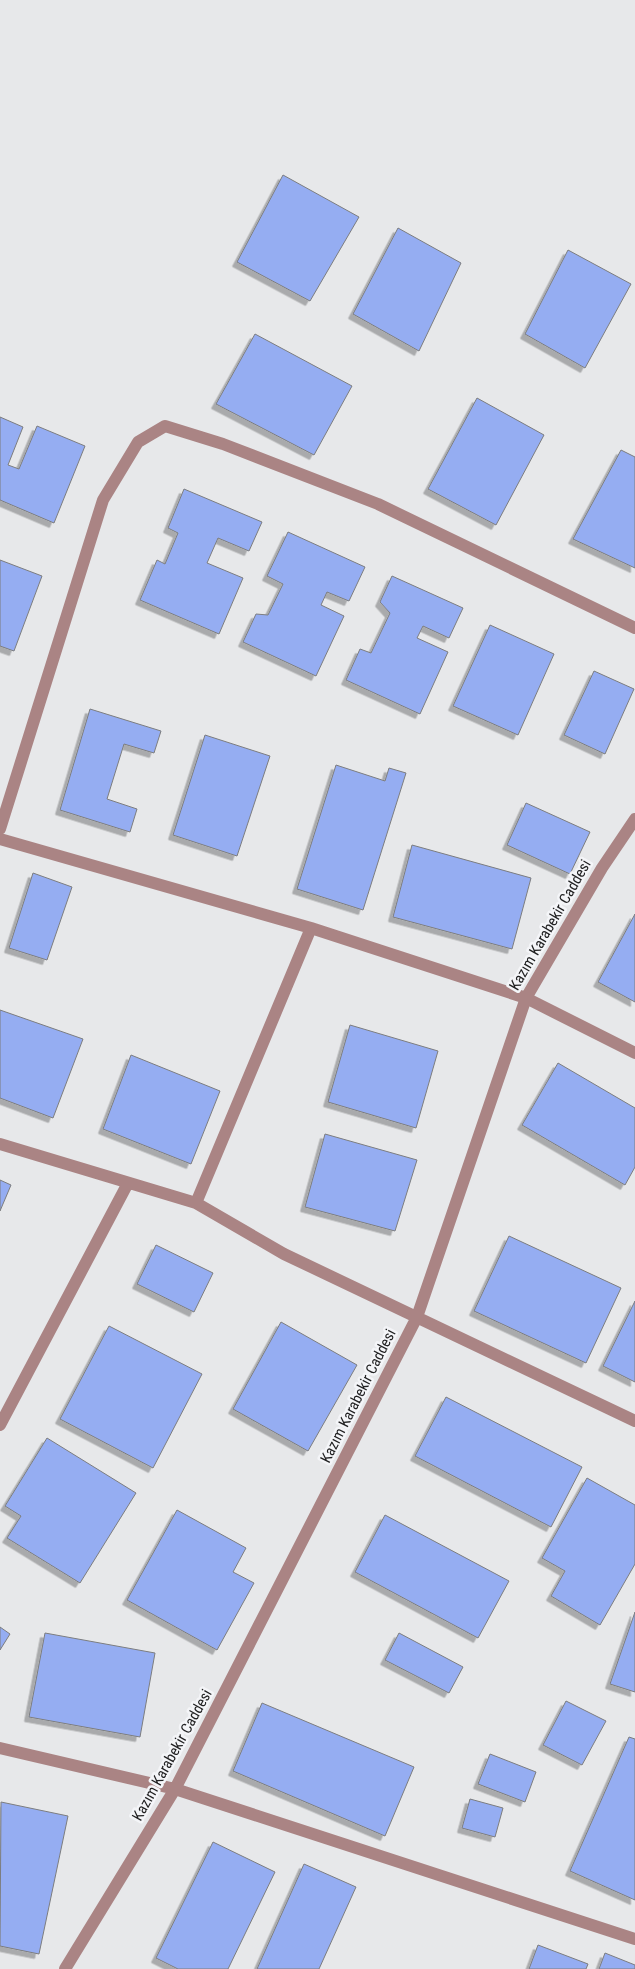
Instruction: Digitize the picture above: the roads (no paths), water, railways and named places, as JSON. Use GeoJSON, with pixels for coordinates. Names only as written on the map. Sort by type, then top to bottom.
{"type":"FeatureCollection","features":[{"type":"Feature","properties":{"kind":"street"},"geometry":{"type":"LineString","coordinates":[[0,828],[103,500],[138,442],[165,426],[223,444],[378,504],[635,628]]}},
{"type":"Feature","properties":{"kind":"street","name":"Kazım Karabekir Caddesi"},"geometry":{"type":"LineString","coordinates":[[65,1969],[175,1789],[417,1317],[526,998],[602,868],[635,819]]}},
{"type":"Feature","properties":{"kind":"street"},"geometry":{"type":"LineString","coordinates":[[0,839],[311,928],[526,998],[635,1053]]}},
{"type":"Feature","properties":{"kind":"street"},"geometry":{"type":"LineString","coordinates":[[196,1203],[311,928]]}},
{"type":"Feature","properties":{"kind":"street"},"geometry":{"type":"LineString","coordinates":[[0,1144],[196,1203],[284,1254],[635,1421]]}},
{"type":"Feature","properties":{"kind":"street"},"geometry":{"type":"LineString","coordinates":[[0,1425],[128,1183]]}},
{"type":"Feature","properties":{"kind":"street"},"geometry":{"type":"LineString","coordinates":[[0,1748],[175,1789],[635,1938]]}}]}
